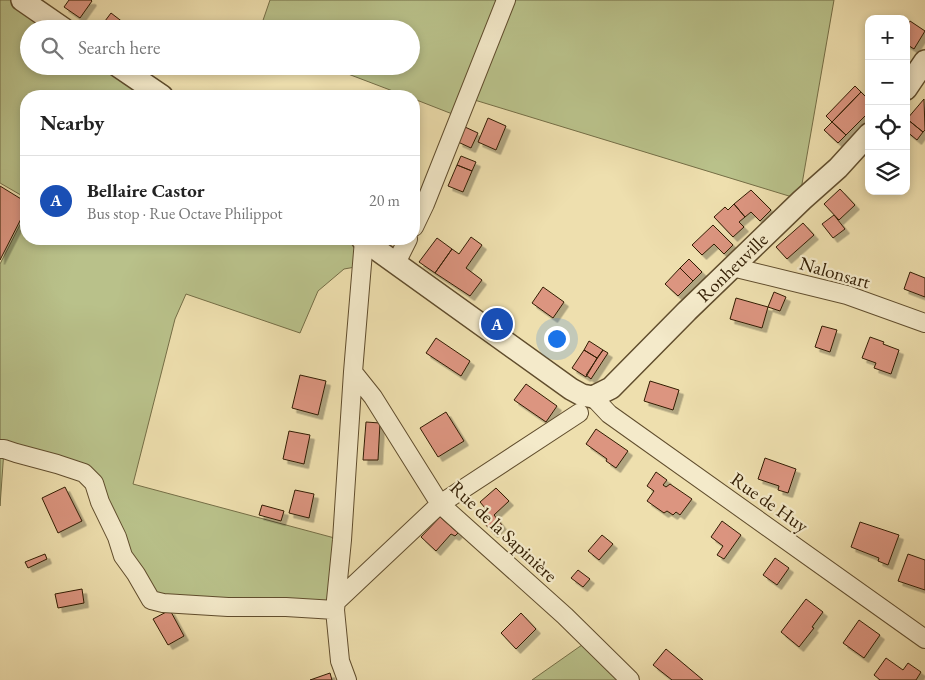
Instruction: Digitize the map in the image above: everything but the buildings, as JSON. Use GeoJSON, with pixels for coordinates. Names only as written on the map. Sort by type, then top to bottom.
{"type":"FeatureCollection","features":[{"type":"Feature","properties":{"kind":"street"},"geometry":{"type":"LineString","coordinates":[[22,0],[51,20]]}},
{"type":"Feature","properties":{"kind":"street"},"geometry":{"type":"LineString","coordinates":[[420,214],[506,0]]}},
{"type":"Feature","properties":{"kind":"street"},"geometry":{"type":"LineString","coordinates":[[910,83],[925,61]]}},
{"type":"Feature","properties":{"kind":"street"},"geometry":{"type":"LineString","coordinates":[[131,75],[153,90]]}},
{"type":"Feature","properties":{"kind":"street","name":"Ronheuville"},"geometry":{"type":"LineString","coordinates":[[593,397],[611,388],[732,267],[838,168],[865,138]]}},
{"type":"Feature","properties":{"kind":"street"},"geometry":{"type":"LineString","coordinates":[[347,680],[340,660],[336,605],[363,245]]}},
{"type":"Feature","properties":{"kind":"street"},"geometry":{"type":"LineString","coordinates":[[371,245],[571,388],[593,397]]}},
{"type":"Feature","properties":{"kind":"street"},"geometry":{"type":"LineString","coordinates":[[396,263],[405,245]]}},
{"type":"Feature","properties":{"kind":"street","name":"Nalonsart"},"geometry":{"type":"LineString","coordinates":[[732,267],[847,296],[925,323]]}},
{"type":"Feature","properties":{"kind":"street","name":"Rue de la Sapinière"},"geometry":{"type":"LineString","coordinates":[[352,372],[372,397],[440,504],[565,616],[630,680]]}},
{"type":"Feature","properties":{"kind":"street","name":"Rue de Huy"},"geometry":{"type":"LineString","coordinates":[[593,397],[609,414],[925,639]]}},
{"type":"Feature","properties":{"kind":"street"},"geometry":{"type":"LineString","coordinates":[[0,449],[84,473],[94,484],[100,502],[117,537],[123,556],[136,574],[150,600],[163,603],[228,607],[336,605],[440,504],[579,413]]}},
{"type":"Feature","properties":{"kind":"green space"},"geometry":{"type":"Polygon","coordinates":[[[0,0],[22,0],[51,20],[20,20],[20,75],[131,75],[153,90],[20,90],[20,195],[0,183],[0,0]]]}},
{"type":"Feature","properties":{"kind":"green space"},"geometry":{"type":"Polygon","coordinates":[[[270,0],[834,0],[802,184],[802,200],[468,98],[460,117],[420,101],[420,90],[390,90],[351,75],[420,75],[420,20],[263,20],[270,0]]]}},
{"type":"Feature","properties":{"kind":"green space"},"geometry":{"type":"Polygon","coordinates":[[[20,225],[20,245],[362,245],[361,266],[344,269],[318,291],[300,333],[186,294],[175,319],[133,484],[342,540],[335,610],[151,600],[94,483],[4,450],[0,506],[0,264],[20,225]]]}},
{"type":"Feature","properties":{"kind":"green space"},"geometry":{"type":"Polygon","coordinates":[[[589,640],[630,680],[532,680],[589,640]]]}},
{"type":"Feature","properties":{"kind":"place","name":"Bellaire Castor"},"geometry":{"type":"Point","coordinates":[497,324]}}]}
